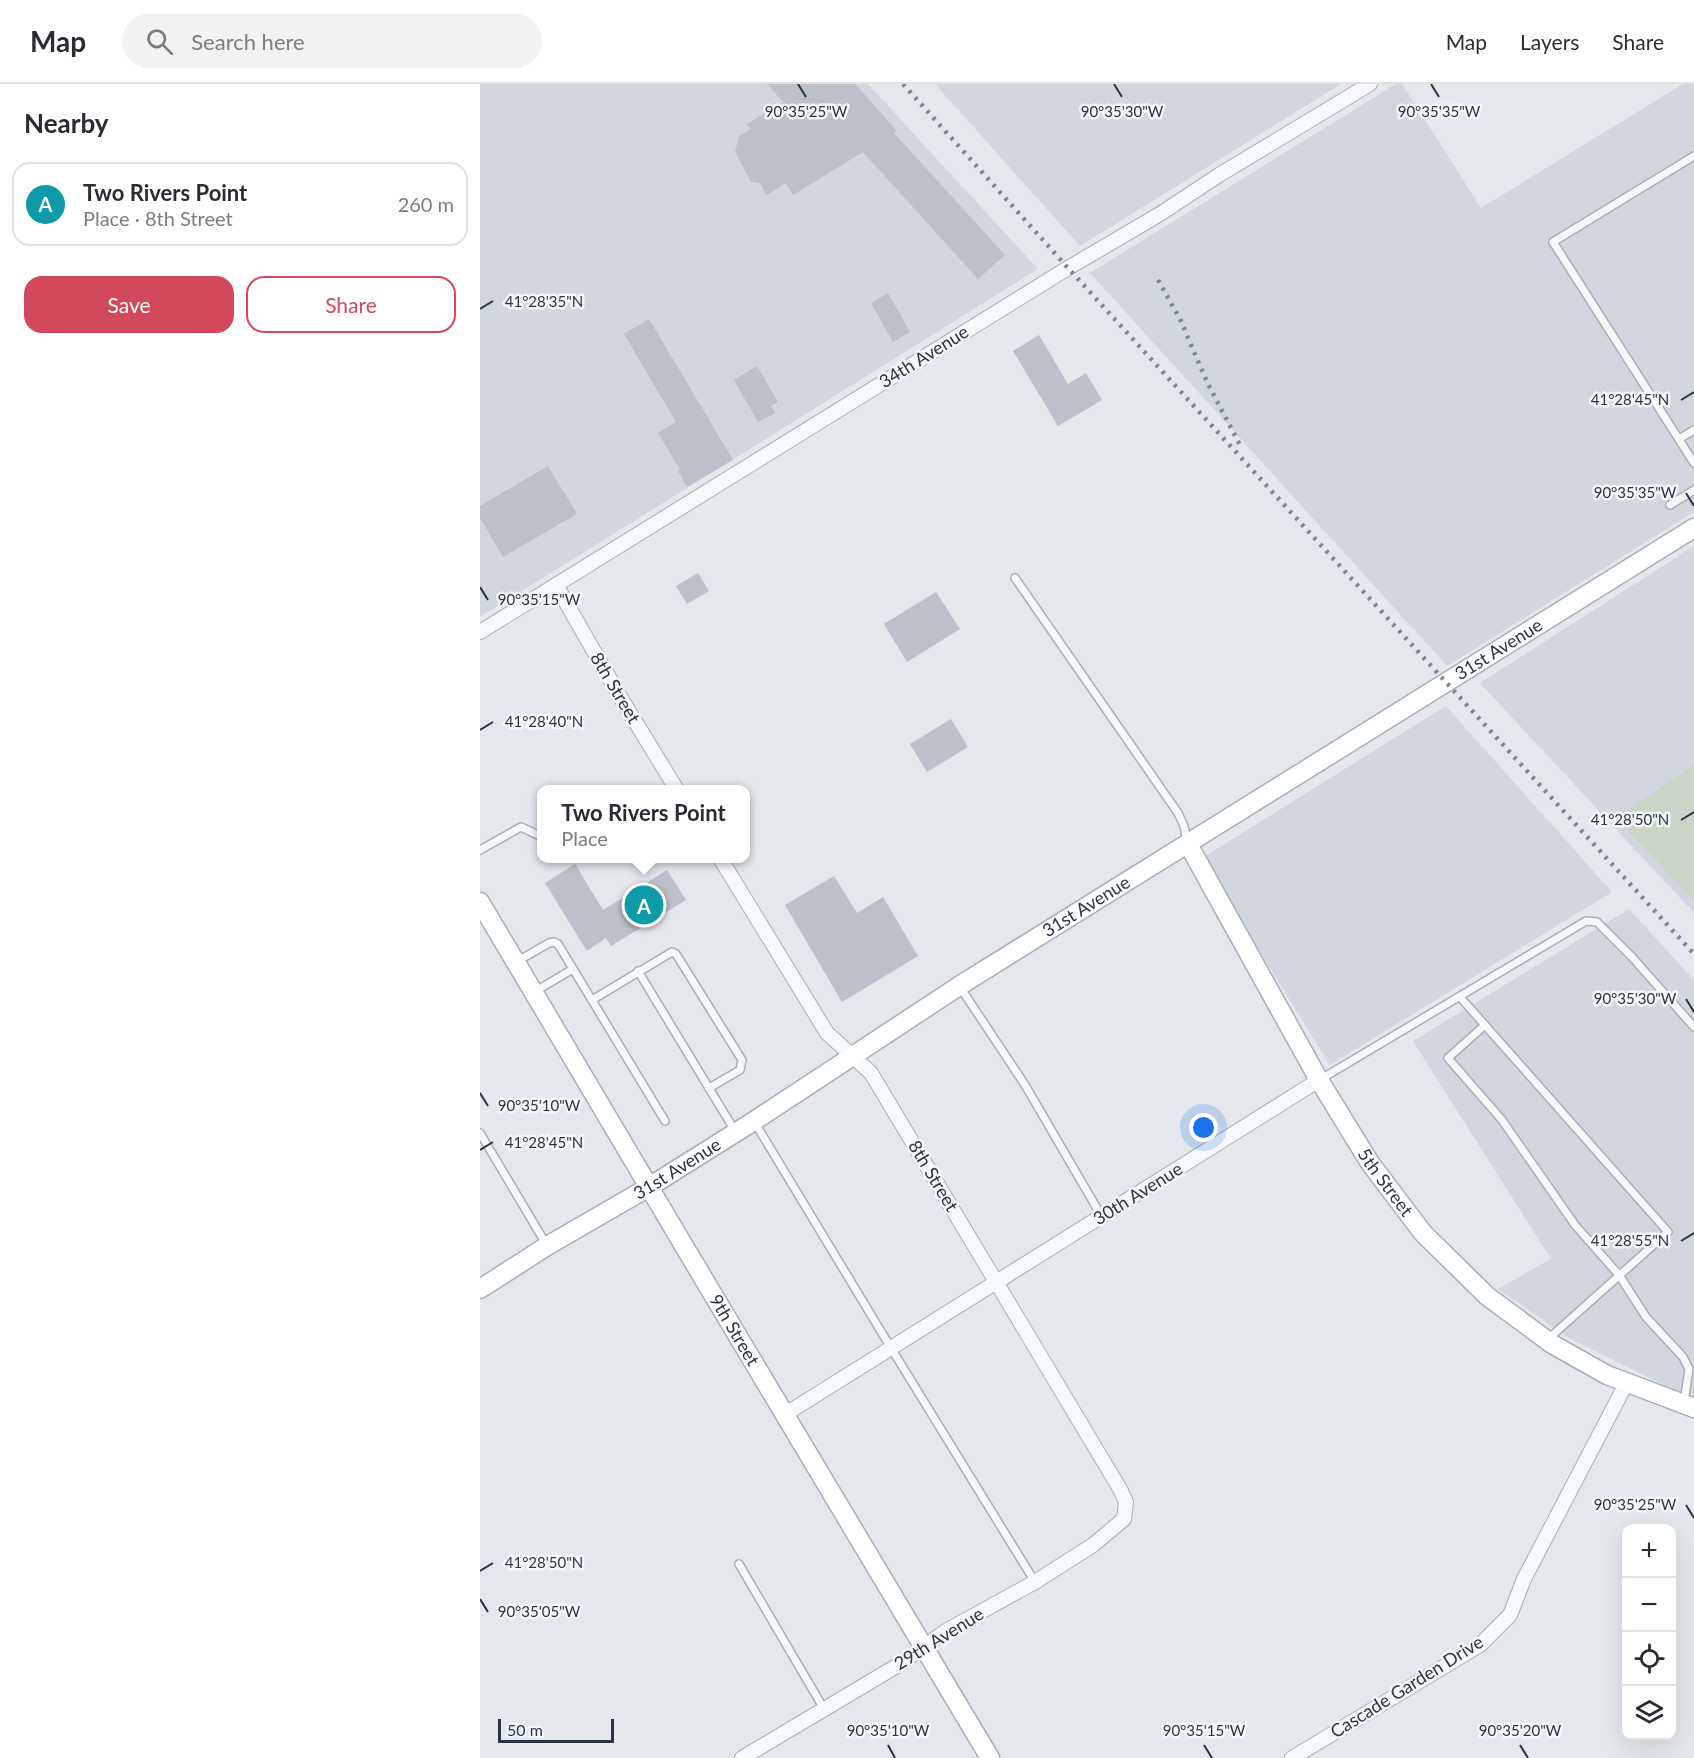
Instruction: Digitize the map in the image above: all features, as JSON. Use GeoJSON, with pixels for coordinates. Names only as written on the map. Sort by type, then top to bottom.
{"type":"FeatureCollection","features":[{"type":"Feature","properties":{"kind":"street","name":"34th Avenue"},"geometry":{"type":"LineString","coordinates":[[480,632],[1370,84]]}},
{"type":"Feature","properties":{"kind":"street","name":"31st Avenue"},"geometry":{"type":"LineString","coordinates":[[480,1288],[649,1187],[959,986],[1694,528]]}},
{"type":"Feature","properties":{"kind":"street","name":"8th Street"},"geometry":{"type":"LineString","coordinates":[[556,585],[619,695],[675,785]]}},
{"type":"Feature","properties":{"kind":"street","name":"5th Street"},"geometry":{"type":"LineString","coordinates":[[1188,844],[1319,1080],[1370,1163],[1423,1233],[1487,1296],[1547,1340],[1607,1375],[1689,1406]]}},
{"type":"Feature","properties":{"kind":"street","name":"8th Street"},"geometry":{"type":"LineString","coordinates":[[723,863],[827,1033],[871,1073],[1120,1490],[1126,1502],[1126,1509]]}},
{"type":"Feature","properties":{"kind":"street","name":"9th Street"},"geometry":{"type":"LineString","coordinates":[[480,902],[990,1758]]}},
{"type":"Feature","properties":{"kind":"street","name":"30th Avenue"},"geometry":{"type":"LineString","coordinates":[[784,1415],[1319,1080]]}},
{"type":"Feature","properties":{"kind":"street","name":"Cascade Garden Drive"},"geometry":{"type":"LineString","coordinates":[[1292,1758],[1480,1645],[1510,1615],[1524,1580],[1627,1382]]}},
{"type":"Feature","properties":{"kind":"street","name":"29th Avenue"},"geometry":{"type":"LineString","coordinates":[[742,1758],[900,1664],[946,1632],[1035,1582],[1093,1545],[1124,1519],[1126,1509]]}},
{"type":"Feature","properties":{"kind":"lane"},"geometry":{"type":"LineString","coordinates":[[1694,156],[1553,242],[1694,463]]}},
{"type":"Feature","properties":{"kind":"lane"},"geometry":{"type":"LineString","coordinates":[[1679,439],[1694,430]]}},
{"type":"Feature","properties":{"kind":"lane"},"geometry":{"type":"LineString","coordinates":[[1670,505],[1694,490]]}},
{"type":"Feature","properties":{"kind":"lane"},"geometry":{"type":"LineString","coordinates":[[1015,578],[1178,813],[1188,844]]}},
{"type":"Feature","properties":{"kind":"lane"},"geometry":{"type":"LineString","coordinates":[[480,850],[522,827],[537,834]]}},
{"type":"Feature","properties":{"kind":"lane","name":"30th Avenue"},"geometry":{"type":"LineString","coordinates":[[1319,1080],[1586,921],[1597,922],[1632,957],[1694,1027]]}},
{"type":"Feature","properties":{"kind":"lane"},"geometry":{"type":"LineString","coordinates":[[516,962],[554,942],[558,944],[665,1121]]}},
{"type":"Feature","properties":{"kind":"lane"},"geometry":{"type":"LineString","coordinates":[[592,1000],[672,952],[676,954],[742,1060],[740,1070],[710,1088]]}},
{"type":"Feature","properties":{"kind":"lane"},"geometry":{"type":"LineString","coordinates":[[534,993],[573,969]]}},
{"type":"Feature","properties":{"kind":"lane"},"geometry":{"type":"LineString","coordinates":[[638,971],[736,1132]]}},
{"type":"Feature","properties":{"kind":"lane"},"geometry":{"type":"LineString","coordinates":[[959,986],[1025,1085],[1102,1217]]}},
{"type":"Feature","properties":{"kind":"lane"},"geometry":{"type":"LineString","coordinates":[[1460,997],[1668,1232],[1547,1340]]}},
{"type":"Feature","properties":{"kind":"lane"},"geometry":{"type":"LineString","coordinates":[[1485,1025],[1448,1058],[1502,1120],[1575,1225],[1619,1275],[1646,1317],[1683,1357],[1689,1369],[1689,1406]]}},
{"type":"Feature","properties":{"kind":"lane"},"geometry":{"type":"LineString","coordinates":[[754,1121],[1035,1582]]}},
{"type":"Feature","properties":{"kind":"lane"},"geometry":{"type":"LineString","coordinates":[[480,1133],[547,1246]]}},
{"type":"Feature","properties":{"kind":"lane"},"geometry":{"type":"LineString","coordinates":[[739,1564],[824,1709]]}},
{"type":"Feature","properties":{"kind":"shaded area"},"geometry":{"type":"Polygon","coordinates":[[[480,84],[868,84],[1038,269],[480,617],[480,84]]]}},
{"type":"Feature","properties":{"kind":"shaded area"},"geometry":{"type":"Polygon","coordinates":[[[935,84],[1341,84],[1080,246],[935,84]]]}},
{"type":"Feature","properties":{"kind":"shaded area"},"geometry":{"type":"Polygon","coordinates":[[[1396,84],[1402,84],[1481,208],[1683,84],[1694,84],[1694,512],[1447,666],[1090,273],[1396,84]]]}},
{"type":"Feature","properties":{"kind":"shaded area"},"geometry":{"type":"Polygon","coordinates":[[[1694,546],[1694,913],[1480,683],[1694,546]]]}},
{"type":"Feature","properties":{"kind":"shaded area"},"geometry":{"type":"Polygon","coordinates":[[[1446,706],[1612,892],[1330,1065],[1202,858],[1446,706]]]}},
{"type":"Feature","properties":{"kind":"shaded area"},"geometry":{"type":"Polygon","coordinates":[[[1629,909],[1694,980],[1694,1400],[1569,1338],[1498,1289],[1551,1259],[1413,1041],[1629,909]]]}},
{"type":"Feature","properties":{"kind":"green space"},"geometry":{"type":"Polygon","coordinates":[[[1694,765],[1694,901],[1617,818],[1694,765]]]}},
{"type":"Feature","properties":{"kind":"building"},"geometry":{"type":"Polygon","coordinates":[[[767,84],[855,84],[897,131],[894,133],[1005,255],[978,279],[863,152],[793,195],[786,183],[767,195],[760,183],[751,182],[735,152],[739,136],[751,129],[747,124],[783,102],[767,84]]]}},
{"type":"Feature","properties":{"kind":"building"},"geometry":{"type":"Polygon","coordinates":[[[888,293],[910,332],[893,342],[871,303],[888,293]]]}},
{"type":"Feature","properties":{"kind":"building"},"geometry":{"type":"Polygon","coordinates":[[[649,319],[733,460],[687,487],[678,471],[680,470],[658,433],[676,422],[624,334],[649,319]]]}},
{"type":"Feature","properties":{"kind":"building"},"geometry":{"type":"Polygon","coordinates":[[[1039,335],[1068,384],[1086,373],[1102,400],[1058,426],[1013,351],[1039,335]]]}},
{"type":"Feature","properties":{"kind":"building"},"geometry":{"type":"Polygon","coordinates":[[[757,366],[778,402],[771,406],[775,413],[758,422],[734,380],[757,366]]]}},
{"type":"Feature","properties":{"kind":"building"},"geometry":{"type":"Polygon","coordinates":[[[548,466],[577,514],[503,557],[480,518],[480,506],[548,466]]]}},
{"type":"Feature","properties":{"kind":"building"},"geometry":{"type":"Polygon","coordinates":[[[698,573],[709,591],[687,604],[676,586],[698,573]]]}},
{"type":"Feature","properties":{"kind":"building"},"geometry":{"type":"Polygon","coordinates":[[[936,592],[960,629],[907,662],[884,624],[936,592]]]}},
{"type":"Feature","properties":{"kind":"building"},"geometry":{"type":"Polygon","coordinates":[[[951,719],[968,747],[927,772],[910,744],[951,719]]]}},
{"type":"Feature","properties":{"kind":"building"},"geometry":{"type":"Polygon","coordinates":[[[575,864],[603,910],[667,870],[686,900],[611,946],[606,938],[587,951],[545,883],[575,864]]]}},
{"type":"Feature","properties":{"kind":"building"},"geometry":{"type":"Polygon","coordinates":[[[834,876],[857,913],[883,897],[918,956],[842,1002],[785,905],[834,876]]]}},
{"type":"Feature","properties":{"kind":"railway"},"geometry":{"type":"LineString","coordinates":[[903,84],[1694,954]]}},
{"type":"Feature","properties":{"kind":"railway"},"geometry":{"type":"LineString","coordinates":[[1158,280],[1180,319],[1207,382],[1242,449]]}},
{"type":"Feature","properties":{"kind":"place","name":"Two Rivers Point"},"geometry":{"type":"Point","coordinates":[644,905]}}]}
